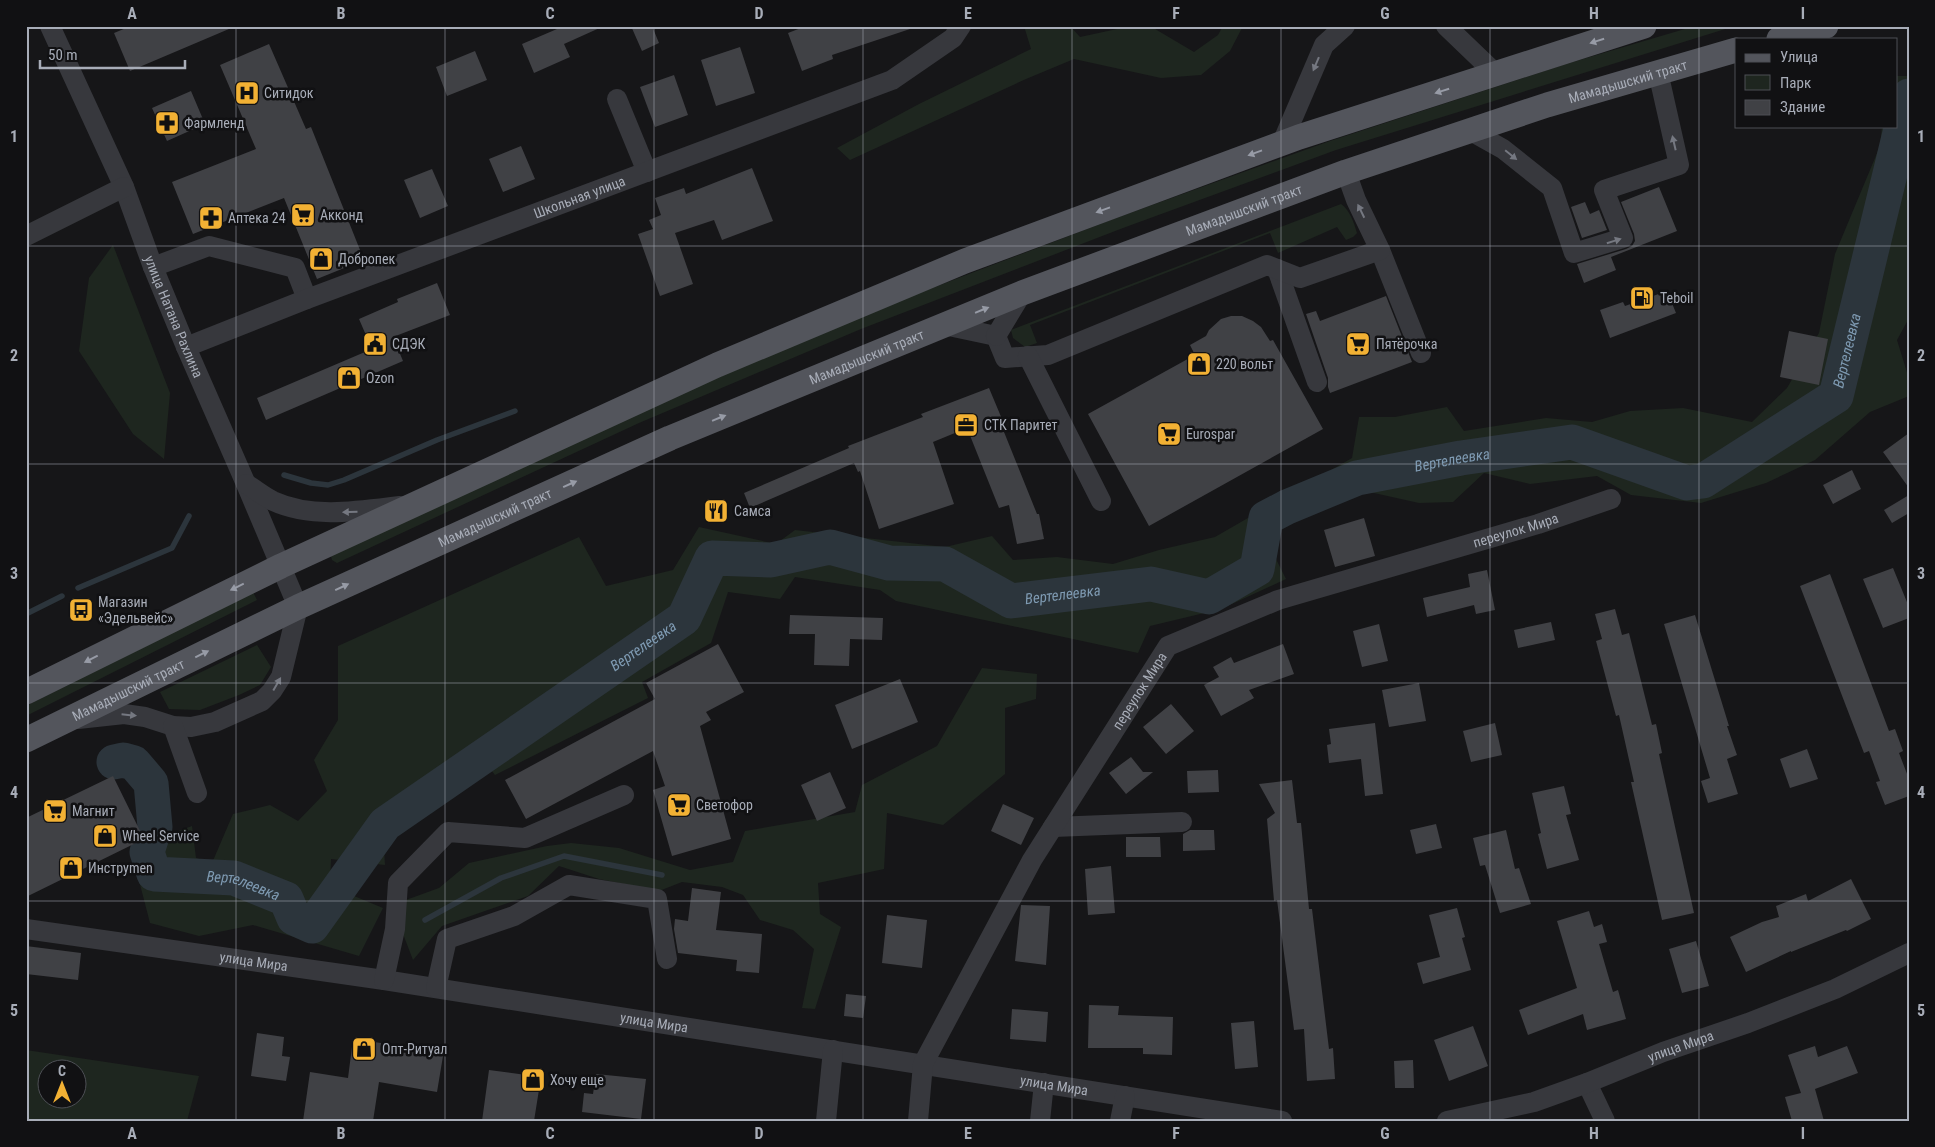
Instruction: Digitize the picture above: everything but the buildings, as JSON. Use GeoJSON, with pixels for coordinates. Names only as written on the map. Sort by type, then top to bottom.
{"type":"FeatureCollection","features":[{"type":"Feature","properties":{"kind":"main road"},"geometry":{"type":"LineString","coordinates":[[26,692],[281,566],[717,365],[965,261],[1282,143],[1644,26]]}},
{"type":"Feature","properties":{"kind":"main road"},"geometry":{"type":"LineString","coordinates":[[1783,38],[1826,26]]}},
{"type":"Feature","properties":{"kind":"main road","name":"Мамадышский тракт"},"geometry":{"type":"LineString","coordinates":[[26,740],[298,608],[670,438],[944,325],[1346,172],[1469,130],[1735,50]]}},
{"type":"Feature","properties":{"kind":"street","name":"улица Натана Рахлина"},"geometry":{"type":"LineString","coordinates":[[50,26],[124,187],[153,267],[186,347],[298,608]]}},
{"type":"Feature","properties":{"kind":"street","name":"Школьная улица"},"geometry":{"type":"LineString","coordinates":[[186,347],[307,299],[892,80],[953,38],[961,26]]}},
{"type":"Feature","properties":{"kind":"street"},"geometry":{"type":"LineString","coordinates":[[1282,143],[1324,44],[1345,26]]}},
{"type":"Feature","properties":{"kind":"street"},"geometry":{"type":"LineString","coordinates":[[1446,26],[1496,74]]}},
{"type":"Feature","properties":{"kind":"street"},"geometry":{"type":"LineString","coordinates":[[1469,130],[1503,149],[1552,188],[1574,253],[1623,238],[1604,190],[1679,165],[1658,72]]}},
{"type":"Feature","properties":{"kind":"street"},"geometry":{"type":"LineString","coordinates":[[617,99],[647,172]]}},
{"type":"Feature","properties":{"kind":"street"},"geometry":{"type":"LineString","coordinates":[[1346,172],[1356,200],[1380,250],[1421,353]]}},
{"type":"Feature","properties":{"kind":"street"},"geometry":{"type":"LineString","coordinates":[[26,236],[124,187]]}},
{"type":"Feature","properties":{"kind":"street"},"geometry":{"type":"LineString","coordinates":[[153,267],[209,246],[295,268],[307,299]]}},
{"type":"Feature","properties":{"kind":"street"},"geometry":{"type":"LineString","coordinates":[[996,336],[1005,358],[1048,355],[1267,266],[1300,278],[1380,250]]}},
{"type":"Feature","properties":{"kind":"street"},"geometry":{"type":"LineString","coordinates":[[1277,269],[1317,382]]}},
{"type":"Feature","properties":{"kind":"street"},"geometry":{"type":"LineString","coordinates":[[996,336],[1022,294]]}},
{"type":"Feature","properties":{"kind":"street"},"geometry":{"type":"LineString","coordinates":[[944,325],[996,336]]}},
{"type":"Feature","properties":{"kind":"street"},"geometry":{"type":"LineString","coordinates":[[1028,356],[1101,501]]}},
{"type":"Feature","properties":{"kind":"street"},"geometry":{"type":"LineString","coordinates":[[246,484],[272,501],[313,511],[351,512],[416,504]]}},
{"type":"Feature","properties":{"kind":"street","name":"переулок Мира"},"geometry":{"type":"LineString","coordinates":[[923,1064],[1032,860],[1168,646],[1278,600],[1509,532],[1611,499]]}},
{"type":"Feature","properties":{"kind":"street"},"geometry":{"type":"LineString","coordinates":[[64,722],[99,715],[124,714],[145,717],[173,726],[191,727],[215,722],[262,701],[272,691],[281,677],[298,608]]}},
{"type":"Feature","properties":{"kind":"street"},"geometry":{"type":"LineString","coordinates":[[173,726],[197,793]]}},
{"type":"Feature","properties":{"kind":"street"},"geometry":{"type":"LineString","coordinates":[[384,980],[395,929],[398,883],[448,832],[525,838],[624,795]]}},
{"type":"Feature","properties":{"kind":"street"},"geometry":{"type":"LineString","coordinates":[[1053,827],[1182,822]]}},
{"type":"Feature","properties":{"kind":"street"},"geometry":{"type":"LineString","coordinates":[[436,988],[447,939],[514,916],[569,885],[658,899],[667,959]]}},
{"type":"Feature","properties":{"kind":"street","name":"улица Мира"},"geometry":{"type":"LineString","coordinates":[[26,929],[384,980],[1282,1121]]}},
{"type":"Feature","properties":{"kind":"street","name":"улица Мира"},"geometry":{"type":"LineString","coordinates":[[1447,1121],[1534,1102],[1663,1052],[1748,1023],[1835,990],[1909,953]]}},
{"type":"Feature","properties":{"kind":"street"},"geometry":{"type":"LineString","coordinates":[[826,1121],[833,1050]]}},
{"type":"Feature","properties":{"kind":"street"},"geometry":{"type":"LineString","coordinates":[[918,1121],[923,1064]]}},
{"type":"Feature","properties":{"kind":"street"},"geometry":{"type":"LineString","coordinates":[[1587,1082],[1605,1121]]}},
{"type":"Feature","properties":{"kind":"street"},"geometry":{"type":"LineString","coordinates":[[1040,1121],[1044,1083]]}},
{"type":"Feature","properties":{"kind":"street"},"geometry":{"type":"LineString","coordinates":[[1120,1121],[1125,1096]]}},
{"type":"Feature","properties":{"kind":"green space"},"geometry":{"type":"Polygon","coordinates":[[[1024,26],[1070,26],[1080,37],[1131,26],[1150,26],[1194,52],[1218,35],[1223,26],[1243,26],[1230,51],[1201,75],[1161,78],[1074,59],[850,160],[837,148],[919,104],[1031,49],[1024,26]]]}},
{"type":"Feature","properties":{"kind":"green space"},"geometry":{"type":"Polygon","coordinates":[[[1695,26],[1735,26],[1336,150],[1123,228],[861,329],[639,423],[337,563],[332,560],[331,556],[631,414],[851,319],[1116,218],[1330,141],[1566,64],[1695,26]]]}},
{"type":"Feature","properties":{"kind":"green space"},"geometry":{"type":"Polygon","coordinates":[[[1898,76],[1909,76],[1909,318],[1897,340],[1909,379],[1909,396],[1870,412],[1815,460],[1766,483],[1701,503],[1631,495],[1597,476],[1530,484],[1484,473],[1453,502],[1419,503],[1365,491],[1277,523],[1273,553],[1286,579],[1221,609],[1150,626],[1138,653],[896,601],[880,590],[795,577],[780,599],[728,592],[711,643],[642,682],[648,698],[495,775],[484,761],[383,834],[385,865],[331,859],[330,886],[383,908],[359,956],[253,925],[199,936],[150,923],[135,865],[156,839],[192,826],[196,858],[212,863],[233,814],[270,805],[298,821],[327,791],[314,760],[338,720],[338,646],[579,537],[606,586],[673,570],[699,527],[776,544],[795,530],[945,547],[992,536],[1013,560],[1057,557],[1113,564],[1159,550],[1215,537],[1352,458],[1359,417],[1395,417],[1447,407],[1464,431],[1546,418],[1592,422],[1630,411],[1683,408],[1752,422],[1787,388],[1819,333],[1835,254],[1880,146],[1882,128],[1898,128],[1898,76]]]}},
{"type":"Feature","properties":{"kind":"green space"},"geometry":{"type":"Polygon","coordinates":[[[1341,204],[1349,213],[1357,233],[1346,240],[1337,227],[1278,253],[1270,233],[1030,325],[1037,343],[1025,347],[1013,338],[1011,330],[1341,204]]]}},
{"type":"Feature","properties":{"kind":"green space"},"geometry":{"type":"Polygon","coordinates":[[[113,245],[170,393],[164,459],[133,434],[79,351],[89,278],[113,245]]]}},
{"type":"Feature","properties":{"kind":"green space"},"geometry":{"type":"Polygon","coordinates":[[[253,592],[257,600],[26,716],[26,706],[253,592]]]}},
{"type":"Feature","properties":{"kind":"green space"},"geometry":{"type":"Polygon","coordinates":[[[257,645],[271,667],[260,685],[200,710],[169,709],[160,692],[257,645]]]}},
{"type":"Feature","properties":{"kind":"green space"},"geometry":{"type":"Polygon","coordinates":[[[982,668],[1037,674],[1036,699],[1005,708],[1005,774],[943,825],[887,813],[884,869],[818,883],[820,914],[841,927],[815,1009],[802,1008],[814,949],[793,930],[760,920],[743,895],[722,887],[682,882],[659,891],[599,879],[559,866],[528,896],[442,926],[413,960],[400,926],[406,900],[439,888],[469,863],[547,846],[571,843],[619,848],[690,870],[733,862],[745,831],[855,812],[862,785],[937,746],[982,668]]]}},
{"type":"Feature","properties":{"kind":"green space"},"geometry":{"type":"Polygon","coordinates":[[[26,1050],[199,1076],[187,1121],[26,1121],[26,1050]]]}},
{"type":"Feature","properties":{"kind":"waterway","name":"Вертелеевка"},"geometry":{"type":"LineString","coordinates":[[114,762],[123,760],[134,763],[151,783],[155,827],[147,852],[154,874],[234,878],[286,899],[294,918],[312,926],[385,824],[684,618],[712,558],[771,560],[830,547],[889,563],[945,564],[1011,601],[1151,584],[1209,597],[1257,569],[1266,518],[1287,507],[1357,478],[1461,458],[1572,442],[1687,483],[1703,481],[1836,396],[1909,96]]}},
{"type":"Feature","properties":{"kind":"waterway"},"geometry":{"type":"LineString","coordinates":[[284,475],[311,483],[328,485],[437,440],[515,411]]}},
{"type":"Feature","properties":{"kind":"waterway"},"geometry":{"type":"LineString","coordinates":[[78,588],[172,548],[189,516]]}},
{"type":"Feature","properties":{"kind":"waterway"},"geometry":{"type":"LineString","coordinates":[[26,614],[62,596]]}},
{"type":"Feature","properties":{"kind":"waterway"},"geometry":{"type":"LineString","coordinates":[[425,920],[501,878],[564,856],[662,875]]}},
{"type":"Feature","properties":{"kind":"place","name":"Ситидок"},"geometry":{"type":"Point","coordinates":[247,93]}},
{"type":"Feature","properties":{"kind":"place","name":"Фармленд"},"geometry":{"type":"Point","coordinates":[167,123]}},
{"type":"Feature","properties":{"kind":"place","name":"Акконд"},"geometry":{"type":"Point","coordinates":[303,215]}},
{"type":"Feature","properties":{"kind":"place","name":"Аптека 24"},"geometry":{"type":"Point","coordinates":[211,218]}},
{"type":"Feature","properties":{"kind":"place","name":"Добропек"},"geometry":{"type":"Point","coordinates":[321,259]}},
{"type":"Feature","properties":{"kind":"place","name":"Teboil"},"geometry":{"type":"Point","coordinates":[1642,298]}},
{"type":"Feature","properties":{"kind":"place","name":"СДЭК"},"geometry":{"type":"Point","coordinates":[375,344]}},
{"type":"Feature","properties":{"kind":"place","name":"Пятёрочка"},"geometry":{"type":"Point","coordinates":[1358,344]}},
{"type":"Feature","properties":{"kind":"place","name":"220 вольт"},"geometry":{"type":"Point","coordinates":[1199,364]}},
{"type":"Feature","properties":{"kind":"place","name":"Ozon"},"geometry":{"type":"Point","coordinates":[349,378]}},
{"type":"Feature","properties":{"kind":"place","name":"СТК Паритет"},"geometry":{"type":"Point","coordinates":[966,425]}},
{"type":"Feature","properties":{"kind":"place","name":"Eurospar"},"geometry":{"type":"Point","coordinates":[1169,434]}},
{"type":"Feature","properties":{"kind":"place","name":"Самса"},"geometry":{"type":"Point","coordinates":[716,511]}},
{"type":"Feature","properties":{"kind":"place","name":"Магазин «Эдельвейс»"},"geometry":{"type":"Point","coordinates":[81,610]}},
{"type":"Feature","properties":{"kind":"place","name":"Светофор"},"geometry":{"type":"Point","coordinates":[679,805]}},
{"type":"Feature","properties":{"kind":"place","name":"Магнит"},"geometry":{"type":"Point","coordinates":[55,811]}},
{"type":"Feature","properties":{"kind":"place","name":"Wheel Service"},"geometry":{"type":"Point","coordinates":[105,836]}},
{"type":"Feature","properties":{"kind":"place","name":"Инструmen"},"geometry":{"type":"Point","coordinates":[71,868]}},
{"type":"Feature","properties":{"kind":"place","name":"Опт-Ритуал"},"geometry":{"type":"Point","coordinates":[364,1049]}},
{"type":"Feature","properties":{"kind":"place","name":"Хочу еще"},"geometry":{"type":"Point","coordinates":[533,1080]}}]}
